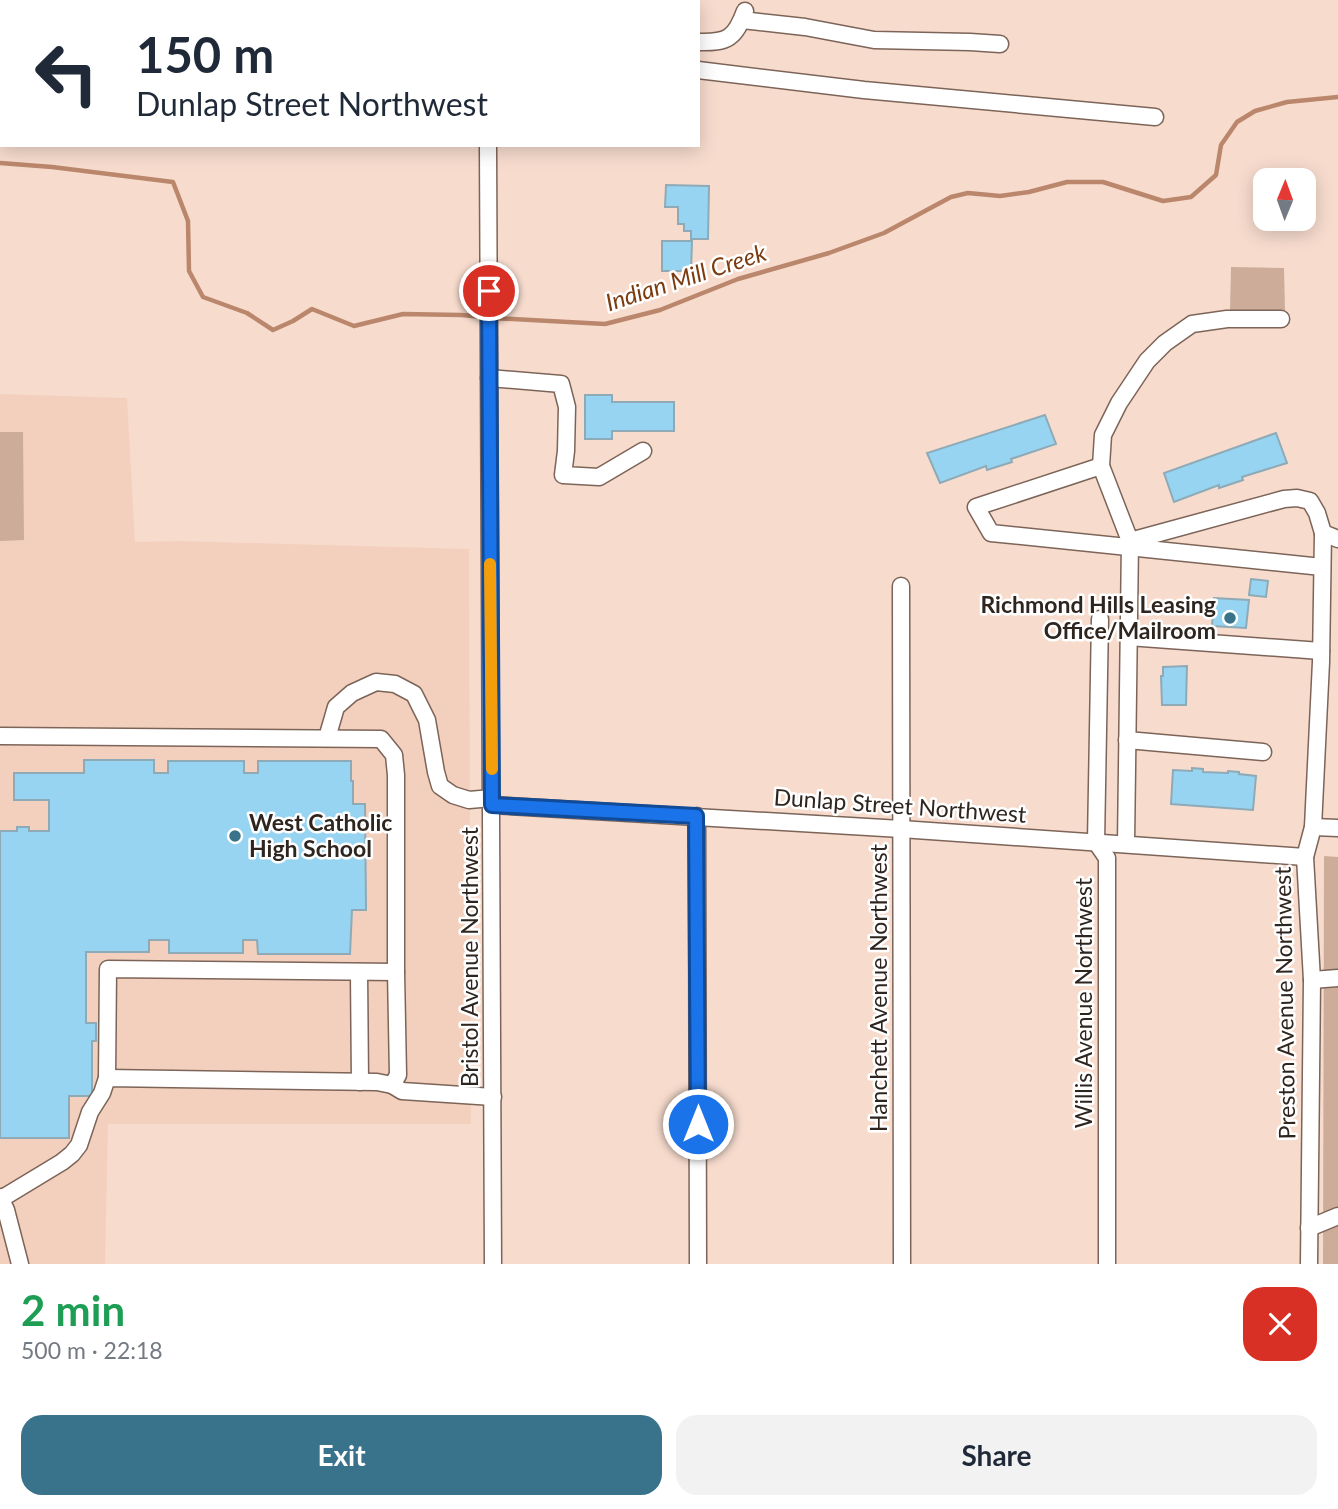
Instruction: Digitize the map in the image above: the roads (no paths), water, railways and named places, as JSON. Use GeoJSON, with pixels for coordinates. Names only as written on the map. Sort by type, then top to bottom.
{"type":"FeatureCollection","features":[{"type":"Feature","properties":{"kind":"street"},"geometry":{"type":"LineString","coordinates":[[700,42],[714,42],[729,37],[738,30],[743,16],[874,40],[1000,44]]}},
{"type":"Feature","properties":{"kind":"street"},"geometry":{"type":"LineString","coordinates":[[700,70],[864,90],[1155,117]]}},
{"type":"Feature","properties":{"kind":"street","name":"Bristol Avenue Northwest"},"geometry":{"type":"LineString","coordinates":[[488,147],[493,1264]]}},
{"type":"Feature","properties":{"kind":"street"},"geometry":{"type":"LineString","coordinates":[[1126,844],[1130,545],[1101,466],[1103,435],[1119,402],[1147,361],[1165,343],[1192,324],[1227,319],[1281,319]]}},
{"type":"Feature","properties":{"kind":"street"},"geometry":{"type":"LineString","coordinates":[[489,378],[561,384],[567,407],[563,475],[599,477],[643,451]]}},
{"type":"Feature","properties":{"kind":"street"},"geometry":{"type":"LineString","coordinates":[[1101,466],[976,507],[991,533],[1130,545],[1322,567]]}},
{"type":"Feature","properties":{"kind":"street"},"geometry":{"type":"LineString","coordinates":[[1130,545],[1284,499],[1297,498],[1310,501],[1330,536]]}},
{"type":"Feature","properties":{"kind":"street","name":"Preston Avenue Northwest"},"geometry":{"type":"LineString","coordinates":[[1309,1264],[1312,980],[1305,858],[1313,827],[1321,657],[1322,567],[1330,536]]}},
{"type":"Feature","properties":{"kind":"street","name":"Hanchett Avenue Northwest"},"geometry":{"type":"LineString","coordinates":[[901,586],[902,1264]]}},
{"type":"Feature","properties":{"kind":"street","name":"Willis Avenue Northwest"},"geometry":{"type":"LineString","coordinates":[[1100,619],[1096,842],[1107,858],[1107,1264]]}},
{"type":"Feature","properties":{"kind":"street"},"geometry":{"type":"LineString","coordinates":[[1128,637],[1321,657],[1338,663]]}},
{"type":"Feature","properties":{"kind":"street","name":"Dunlap Street Northwest"},"geometry":{"type":"LineString","coordinates":[[327,738],[336,707],[352,693],[376,682],[395,684],[414,694],[427,720],[440,786],[453,795],[469,800],[1305,858]]}},
{"type":"Feature","properties":{"kind":"street"},"geometry":{"type":"LineString","coordinates":[[0,736],[382,739],[394,755],[396,775],[398,1075],[392,1085]]}},
{"type":"Feature","properties":{"kind":"street"},"geometry":{"type":"LineString","coordinates":[[1127,740],[1263,751]]}},
{"type":"Feature","properties":{"kind":"street"},"geometry":{"type":"LineString","coordinates":[[696,816],[698,1264]]}},
{"type":"Feature","properties":{"kind":"street"},"geometry":{"type":"LineString","coordinates":[[1313,827],[1338,828]]}},
{"type":"Feature","properties":{"kind":"street"},"geometry":{"type":"LineString","coordinates":[[20,1264],[1,1198],[62,1162],[79,1145],[90,1112],[102,1093],[107,1078],[108,968],[396,972]]}},
{"type":"Feature","properties":{"kind":"street"},"geometry":{"type":"LineString","coordinates":[[359,972],[360,1082]]}},
{"type":"Feature","properties":{"kind":"street"},"geometry":{"type":"LineString","coordinates":[[1312,980],[1338,978]]}},
{"type":"Feature","properties":{"kind":"street"},"geometry":{"type":"LineString","coordinates":[[107,1078],[377,1082],[392,1085],[402,1091],[493,1097]]}},
{"type":"Feature","properties":{"kind":"street"},"geometry":{"type":"LineString","coordinates":[[1309,1228],[1338,1216]]}},
{"type":"Feature","properties":{"kind":"waterway","name":"Indian Mill Creek"},"geometry":{"type":"LineString","coordinates":[[493,318],[605,324],[660,310],[738,279],[829,253],[884,233],[951,197],[968,193],[1000,196],[1067,182],[1103,182],[1163,201],[1191,197],[1216,175],[1221,145],[1237,122],[1255,111],[1287,102],[1338,97]]}},
{"type":"Feature","properties":{"kind":"waterway","name":"Indian Mill Creek"},"geometry":{"type":"LineString","coordinates":[[0,163],[173,182],[188,221],[189,271],[203,297],[247,313],[273,330],[312,309],[354,326],[403,314],[484,317]]}},
{"type":"Feature","properties":{"kind":"place","name":"Richmond Hills Leasing Office/Mailroom"},"geometry":{"type":"Point","coordinates":[1230,618]}},
{"type":"Feature","properties":{"kind":"place","name":"West Catholic High School"},"geometry":{"type":"Point","coordinates":[235,836]}}]}
